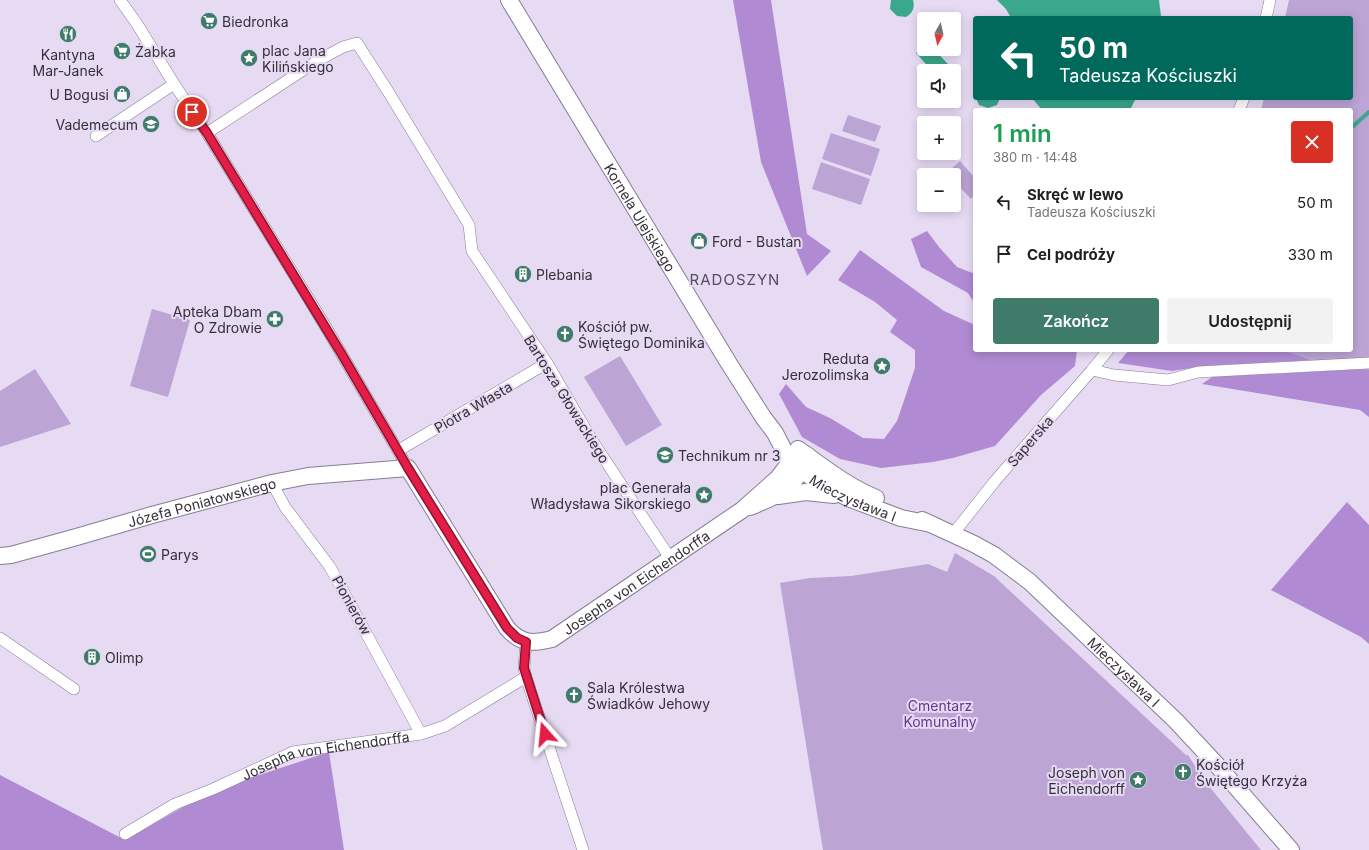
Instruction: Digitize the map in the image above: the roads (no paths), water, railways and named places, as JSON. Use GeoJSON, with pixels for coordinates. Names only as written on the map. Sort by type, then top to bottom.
{"type":"FeatureCollection","features":[{"type":"Feature","properties":{"kind":"main road","name":"Kornela Ujejskiego"},"geometry":{"type":"LineString","coordinates":[[509,0],[728,362],[763,418],[775,433],[795,467]]}},
{"type":"Feature","properties":{"kind":"main road","name":"Kornela Ujejskiego"},"geometry":{"type":"LineString","coordinates":[[775,433],[807,455]]}},
{"type":"Feature","properties":{"kind":"main road","name":"Josepha von Eichendorffa"},"geometry":{"type":"LineString","coordinates":[[526,642],[538,643],[552,639],[742,510],[778,478],[795,467],[807,455]]}},
{"type":"Feature","properties":{"kind":"main road","name":"Mieczysława I"},"geometry":{"type":"LineString","coordinates":[[807,455],[860,491],[904,510],[994,555],[1030,582],[1202,747],[1291,850]]}},
{"type":"Feature","properties":{"kind":"main road","name":"Josepha von Eichendorffa"},"geometry":{"type":"LineString","coordinates":[[742,510],[777,496],[791,485],[795,467]]}},
{"type":"Feature","properties":{"kind":"main road","name":"Mieczysława I"},"geometry":{"type":"LineString","coordinates":[[795,467],[821,484],[848,498],[901,518],[931,524]]}},
{"type":"Feature","properties":{"kind":"main road","name":"Józefa Poniatowskiego"},"geometry":{"type":"LineString","coordinates":[[0,556],[11,555],[272,483],[308,476],[408,468]]}},
{"type":"Feature","properties":{"kind":"main road"},"geometry":{"type":"LineString","coordinates":[[408,468],[507,628],[517,638],[526,642]]}},
{"type":"Feature","properties":{"kind":"main road"},"geometry":{"type":"LineString","coordinates":[[777,496],[806,492],[826,493],[848,498]]}},
{"type":"Feature","properties":{"kind":"street"},"geometry":{"type":"LineString","coordinates":[[120,0],[207,133],[399,450],[408,468]]}},
{"type":"Feature","properties":{"kind":"street"},"geometry":{"type":"LineString","coordinates":[[1266,16],[1270,0]]}},
{"type":"Feature","properties":{"kind":"street","name":"Bartosza Głowackiego"},"geometry":{"type":"LineString","coordinates":[[207,133],[317,61],[343,47],[357,43],[469,225],[472,251],[547,363],[593,442],[670,558]]}},
{"type":"Feature","properties":{"kind":"street"},"geometry":{"type":"LineString","coordinates":[[96,136],[174,84]]}},
{"type":"Feature","properties":{"kind":"street","name":"Saperska"},"geometry":{"type":"LineString","coordinates":[[953,534],[995,481],[1106,352]]}},
{"type":"Feature","properties":{"kind":"street","name":"Piotra Własta"},"geometry":{"type":"LineString","coordinates":[[399,450],[547,363]]}},
{"type":"Feature","properties":{"kind":"street"},"geometry":{"type":"LineString","coordinates":[[1092,370],[1114,375],[1168,380],[1198,372],[1369,363]]}},
{"type":"Feature","properties":{"kind":"street","name":"Pionierów"},"geometry":{"type":"LineString","coordinates":[[272,483],[285,507],[330,566],[421,734]]}},
{"type":"Feature","properties":{"kind":"street"},"geometry":{"type":"LineString","coordinates":[[0,638],[74,689]]}},
{"type":"Feature","properties":{"kind":"street"},"geometry":{"type":"LineString","coordinates":[[526,642],[524,668],[526,677],[583,850]]}},
{"type":"Feature","properties":{"kind":"street","name":"Josepha von Eichendorffa"},"geometry":{"type":"LineString","coordinates":[[125,834],[175,804],[213,789],[293,752],[421,734],[444,726],[526,677]]}},
{"type":"Feature","properties":{"kind":"waterway"},"geometry":{"type":"LineString","coordinates":[[1353,126],[1369,112]]}},
{"type":"Feature","properties":{"kind":"place","name":"Biedronka"},"geometry":{"type":"Point","coordinates":[209,21]}},
{"type":"Feature","properties":{"kind":"place","name":"Kantyna Mar-Janek"},"geometry":{"type":"Point","coordinates":[68,34]}},
{"type":"Feature","properties":{"kind":"place","name":"Żabka"},"geometry":{"type":"Point","coordinates":[122,51]}},
{"type":"Feature","properties":{"kind":"place","name":"plac Jana Kilińskiego"},"geometry":{"type":"Point","coordinates":[249,58]}},
{"type":"Feature","properties":{"kind":"place","name":"U Bogusi"},"geometry":{"type":"Point","coordinates":[122,94]}},
{"type":"Feature","properties":{"kind":"place","name":"Vademecum"},"geometry":{"type":"Point","coordinates":[151,124]}},
{"type":"Feature","properties":{"kind":"place","name":"Ford - Bustan"},"geometry":{"type":"Point","coordinates":[699,241]}},
{"type":"Feature","properties":{"kind":"place","name":"Plebania"},"geometry":{"type":"Point","coordinates":[523,274]}},
{"type":"Feature","properties":{"kind":"place","name":"Apteka Dbam O Zdrowie"},"geometry":{"type":"Point","coordinates":[275,319]}},
{"type":"Feature","properties":{"kind":"place","name":"Kościół pw. Świętego Dominika"},"geometry":{"type":"Point","coordinates":[565,334]}},
{"type":"Feature","properties":{"kind":"place","name":"Reduta Jerozolimska"},"geometry":{"type":"Point","coordinates":[882,366]}},
{"type":"Feature","properties":{"kind":"place","name":"Technikum nr 3"},"geometry":{"type":"Point","coordinates":[665,455]}},
{"type":"Feature","properties":{"kind":"place","name":"plac Generała Władysława Sikorskiego"},"geometry":{"type":"Point","coordinates":[704,495]}},
{"type":"Feature","properties":{"kind":"place","name":"Parys"},"geometry":{"type":"Point","coordinates":[148,554]}},
{"type":"Feature","properties":{"kind":"place","name":"Olimp"},"geometry":{"type":"Point","coordinates":[92,657]}},
{"type":"Feature","properties":{"kind":"place","name":"Sala Królestwa Świadków Jehowy"},"geometry":{"type":"Point","coordinates":[574,695]}},
{"type":"Feature","properties":{"kind":"place","name":"Kościół Świętego Krzyża"},"geometry":{"type":"Point","coordinates":[1183,772]}},
{"type":"Feature","properties":{"kind":"place","name":"Joseph von Eichendorff"},"geometry":{"type":"Point","coordinates":[1138,780]}},
{"type":"Feature","properties":{"kind":"district","name":"RADOSZYN"},"geometry":{"type":"Point","coordinates":[735,279]}},
{"type":"Feature","properties":{"kind":"park label","name":"Cmentarz Komunalny"},"geometry":{"type":"Point","coordinates":[940,714]}}]}
